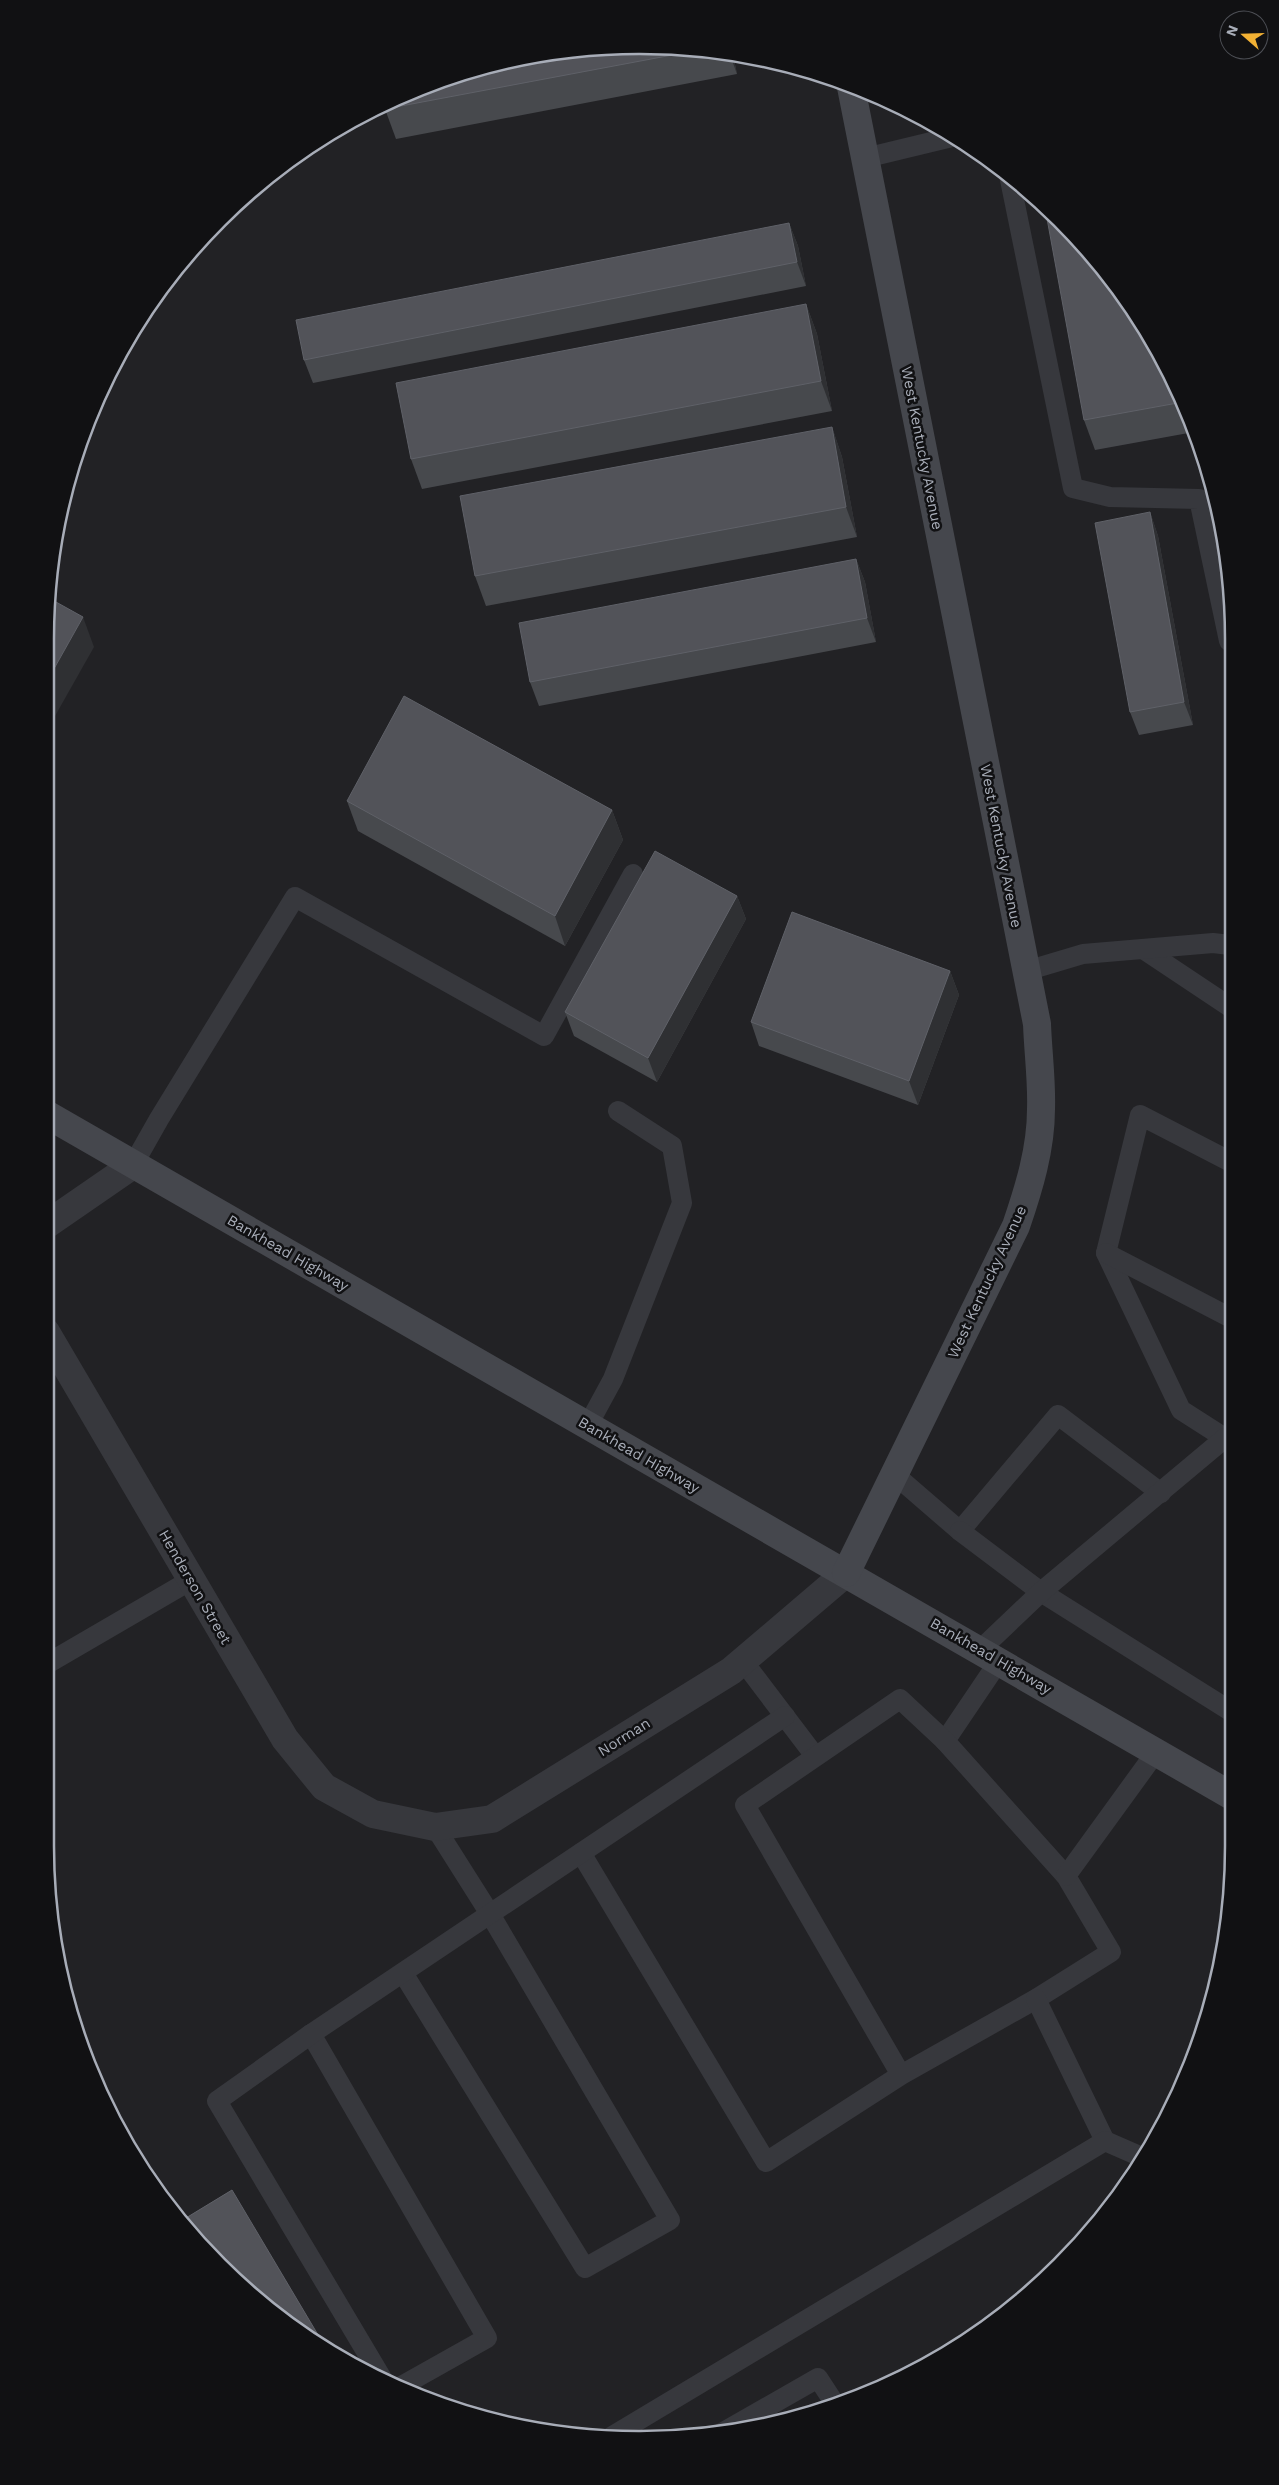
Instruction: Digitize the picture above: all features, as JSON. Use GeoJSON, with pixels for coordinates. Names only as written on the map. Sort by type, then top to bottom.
{"type":"FeatureCollection","features":[{"type":"Feature","properties":{"kind":"street","name":"West Kentucky Avenue"},"geometry":{"type":"LineString","coordinates":[[846,1573],[1016,1226],[1030,1187],[1037,1156],[1042,1110],[1037,1024],[852,94]]}},
{"type":"Feature","properties":{"kind":"street","name":"Bankhead Highway"},"geometry":{"type":"LineString","coordinates":[[54,1119],[1156,1752],[1225,1786]]}},
{"type":"Feature","properties":{"kind":"street"},"geometry":{"type":"LineString","coordinates":[[54,1219],[134,1164]]}},
{"type":"Feature","properties":{"kind":"street","name":"Henderson Street"},"geometry":{"type":"LineString","coordinates":[[54,1346],[285,1739],[324,1787],[373,1814]]}},
{"type":"Feature","properties":{"kind":"street","name":"Norman"},"geometry":{"type":"LineString","coordinates":[[373,1814],[435,1828],[492,1820],[731,1671],[846,1573]]}},
{"type":"Feature","properties":{"kind":"lane"},"geometry":{"type":"LineString","coordinates":[[865,158],[944,139]]}},
{"type":"Feature","properties":{"kind":"lane"},"geometry":{"type":"LineString","coordinates":[[1010,186],[1072,488],[1110,497],[1205,497],[1224,613]]}},
{"type":"Feature","properties":{"kind":"lane"},"geometry":{"type":"LineString","coordinates":[[134,1164],[159,1119],[295,897],[544,1036],[633,874]]}},
{"type":"Feature","properties":{"kind":"lane"},"geometry":{"type":"LineString","coordinates":[[1026,971],[1083,954],[1213,943],[1225,944]]}},
{"type":"Feature","properties":{"kind":"lane"},"geometry":{"type":"LineString","coordinates":[[1143,949],[1225,1004]]}},
{"type":"Feature","properties":{"kind":"lane"},"geometry":{"type":"LineString","coordinates":[[588,1425],[613,1379],[682,1203],[672,1146],[618,1111]]}},
{"type":"Feature","properties":{"kind":"lane"},"geometry":{"type":"LineString","coordinates":[[1225,1159],[1140,1115],[1106,1253],[1181,1410],[1225,1438]]}},
{"type":"Feature","properties":{"kind":"lane"},"geometry":{"type":"LineString","coordinates":[[1106,1253],[1225,1315]]}},
{"type":"Feature","properties":{"kind":"lane"},"geometry":{"type":"LineString","coordinates":[[960,1531],[1058,1415],[1161,1493]]}},
{"type":"Feature","properties":{"kind":"lane"},"geometry":{"type":"LineString","coordinates":[[945,1741],[989,1656],[1042,1592],[1225,1442]]}},
{"type":"Feature","properties":{"kind":"lane"},"geometry":{"type":"LineString","coordinates":[[894,1474],[960,1531],[1042,1592],[1225,1708]]}},
{"type":"Feature","properties":{"kind":"lane"},"geometry":{"type":"LineString","coordinates":[[54,1660],[191,1580]]}},
{"type":"Feature","properties":{"kind":"lane"},"geometry":{"type":"LineString","coordinates":[[743,1661],[815,1756]]}},
{"type":"Feature","properties":{"kind":"lane"},"geometry":{"type":"LineString","coordinates":[[581,1853],[766,2162],[901,2076],[1036,1999],[1111,1952],[1066,1876],[945,1741],[900,1699],[745,1805],[901,2076]]}},
{"type":"Feature","properties":{"kind":"lane"},"geometry":{"type":"LineString","coordinates":[[377,2369],[217,2101],[311,2034],[785,1716]]}},
{"type":"Feature","properties":{"kind":"lane"},"geometry":{"type":"LineString","coordinates":[[1066,1876],[1156,1752]]}},
{"type":"Feature","properties":{"kind":"lane"},"geometry":{"type":"LineString","coordinates":[[403,1973],[584,2268],[670,2220],[490,1914],[435,1828]]}},
{"type":"Feature","properties":{"kind":"lane"},"geometry":{"type":"LineString","coordinates":[[1036,1999],[1105,2142],[1137,2155]]}},
{"type":"Feature","properties":{"kind":"lane"},"geometry":{"type":"LineString","coordinates":[[311,2034],[487,2338],[407,2383]]}},
{"type":"Feature","properties":{"kind":"lane"},"geometry":{"type":"LineString","coordinates":[[622,2431],[1105,2142]]}},
{"type":"Feature","properties":{"kind":"lane"},"geometry":{"type":"LineString","coordinates":[[741,2422],[818,2378],[832,2399]]}},
{"type":"Feature","properties":{"kind":"shaded area"},"geometry":{"type":"Polygon","coordinates":[[[601,55],[678,55],[754,65],[791,74],[864,98],[899,114],[965,152],[1026,199],[1080,253],[1127,314],[1165,380],[1181,415],[1205,488],[1214,525],[1220,563],[1224,601],[1225,640],[1224,1884],[1214,1960],[1205,1997],[1181,2070],[1165,2105],[1127,2171],[1080,2232],[1054,2260],[1026,2286],[965,2333],[899,2371],[864,2387],[828,2400],[754,2420],[716,2426],[678,2430],[601,2430],[525,2420],[451,2400],[415,2387],[347,2353],[314,2333],[253,2286],[199,2232],[152,2171],[114,2105],[98,2070],[85,2034],[65,1960],[55,1884],[55,601],[65,525],[74,488],[98,415],[114,380],[152,314],[175,283],[225,225],[253,199],[314,152],[347,132],[415,98],[451,85],[525,65],[563,59],[601,55]]]}},
{"type":"Feature","properties":{"kind":"building"},"geometry":{"type":"Polygon","coordinates":[[[601,55],[673,55],[395,107],[451,85],[525,65],[601,55]]]}},
{"type":"Feature","properties":{"kind":"building"},"geometry":{"type":"Polygon","coordinates":[[[1047,219],[1080,253],[1127,314],[1165,380],[1176,403],[1084,420],[1047,219]]]}},
{"type":"Feature","properties":{"kind":"building"},"geometry":{"type":"Polygon","coordinates":[[[789,223],[797,262],[304,360],[296,320],[789,223]]]}},
{"type":"Feature","properties":{"kind":"building"},"geometry":{"type":"Polygon","coordinates":[[[806,304],[821,381],[411,459],[396,383],[806,304]]]}},
{"type":"Feature","properties":{"kind":"building"},"geometry":{"type":"Polygon","coordinates":[[[832,427],[846,507],[475,576],[460,496],[832,427]]]}},
{"type":"Feature","properties":{"kind":"building"},"geometry":{"type":"Polygon","coordinates":[[[1150,512],[1184,702],[1130,712],[1095,523],[1150,512]]]}},
{"type":"Feature","properties":{"kind":"building"},"geometry":{"type":"Polygon","coordinates":[[[856,559],[867,618],[530,682],[519,623],[856,559]]]}},
{"type":"Feature","properties":{"kind":"building"},"geometry":{"type":"Polygon","coordinates":[[[55,601],[83,617],[54,669],[55,601]]]}},
{"type":"Feature","properties":{"kind":"building"},"geometry":{"type":"Polygon","coordinates":[[[404,696],[612,810],[555,916],[347,801],[404,696]]]}},
{"type":"Feature","properties":{"kind":"building"},"geometry":{"type":"Polygon","coordinates":[[[655,851],[737,896],[648,1058],[565,1012],[655,851]]]}},
{"type":"Feature","properties":{"kind":"building"},"geometry":{"type":"Polygon","coordinates":[[[792,912],[950,971],[909,1081],[751,1022],[792,912]]]}},
{"type":"Feature","properties":{"kind":"building"},"geometry":{"type":"Polygon","coordinates":[[[232,2190],[319,2336],[253,2286],[225,2260],[187,2217],[232,2190]]]}}]}
